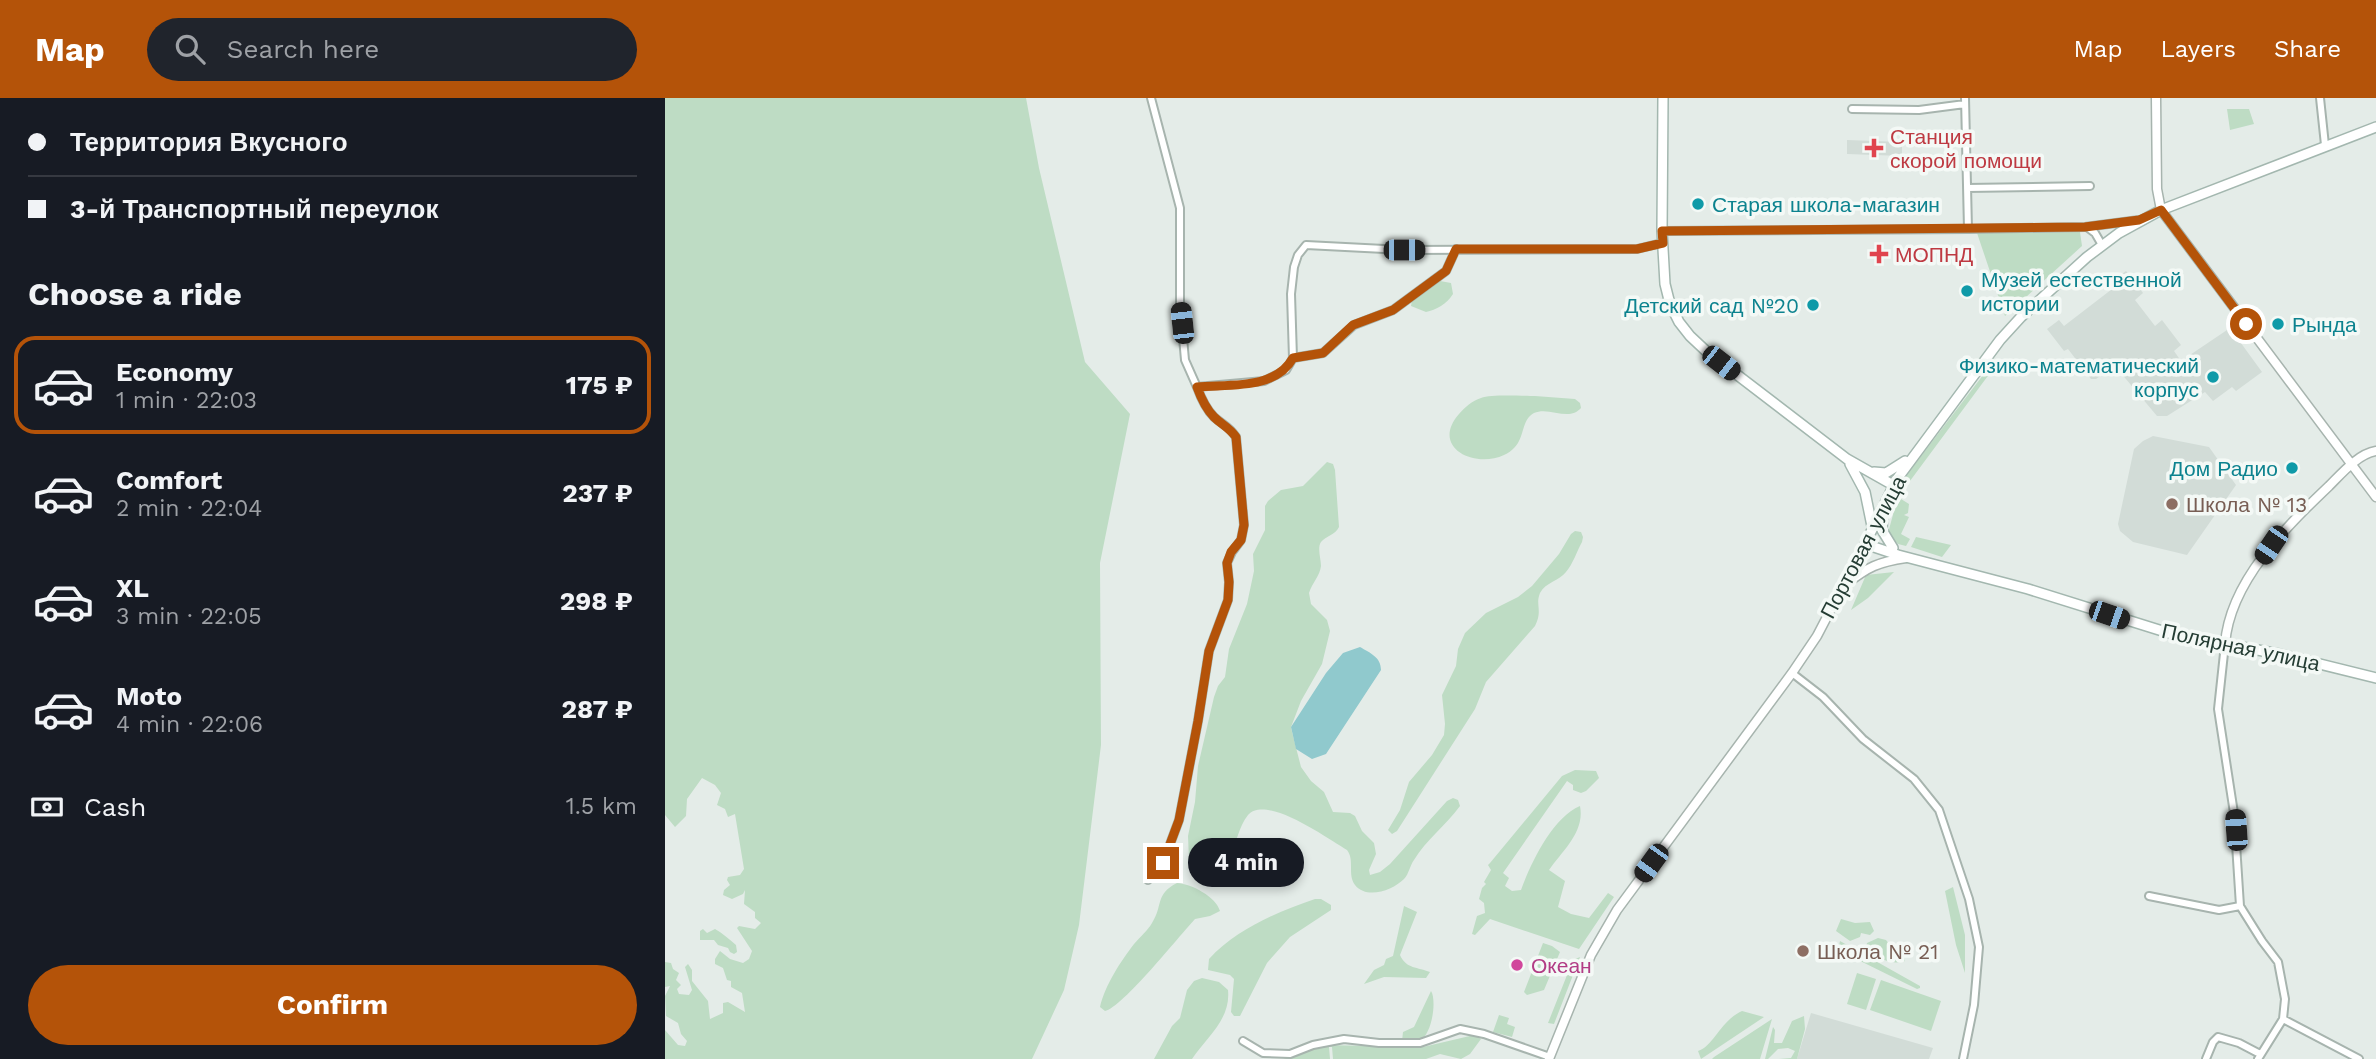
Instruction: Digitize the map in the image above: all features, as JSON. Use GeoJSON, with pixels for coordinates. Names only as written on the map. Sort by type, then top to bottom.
{"type":"FeatureCollection","features":[{"type":"Feature","properties":{"kind":"main road"},"geometry":{"type":"LineString","coordinates":[[1664,98],[1662,231],[1667,294],[1684,330],[1706,351],[1847,459],[1893,485]]}},
{"type":"Feature","properties":{"kind":"main road","name":"Портовая улица"},"geometry":{"type":"LineString","coordinates":[[1865,544],[1893,485],[2000,340],[2021,317],[2102,244],[2139,220],[2161,210],[2376,127]]}},
{"type":"Feature","properties":{"kind":"main road"},"geometry":{"type":"LineString","coordinates":[[1865,470],[1878,473],[1890,471],[1917,451]]}},
{"type":"Feature","properties":{"kind":"main road"},"geometry":{"type":"LineString","coordinates":[[1847,459],[1865,492],[1873,527],[1907,558]]}},
{"type":"Feature","properties":{"kind":"main road"},"geometry":{"type":"LineString","coordinates":[[1884,503],[1882,530],[1893,548]]}},
{"type":"Feature","properties":{"kind":"main road","name":"Полярная улица"},"geometry":{"type":"LineString","coordinates":[[1865,544],[1907,558],[2017,585],[2172,634],[2279,654],[2376,678]]}},
{"type":"Feature","properties":{"kind":"street"},"geometry":{"type":"LineString","coordinates":[[1148,880],[1163,863],[1179,820],[1209,651],[1228,600],[1227,563],[1231,552],[1241,540],[1244,525],[1236,437],[1229,427],[1213,416],[1202,401],[1185,360],[1181,315],[1180,208],[1151,98]]}},
{"type":"Feature","properties":{"kind":"street"},"geometry":{"type":"LineString","coordinates":[[2156,98],[2157,189],[2161,210],[2376,497]]}},
{"type":"Feature","properties":{"kind":"street"},"geometry":{"type":"LineString","coordinates":[[2321,98],[2325,145]]}},
{"type":"Feature","properties":{"kind":"street"},"geometry":{"type":"LineString","coordinates":[[1852,109],[1919,110],[1965,101],[1968,229]]}},
{"type":"Feature","properties":{"kind":"street"},"geometry":{"type":"LineString","coordinates":[[1967,188],[2090,186]]}},
{"type":"Feature","properties":{"kind":"street"},"geometry":{"type":"LineString","coordinates":[[1662,231],[2085,227],[2139,220]]}},
{"type":"Feature","properties":{"kind":"street"},"geometry":{"type":"LineString","coordinates":[[2085,227],[2095,233],[2102,244]]}},
{"type":"Feature","properties":{"kind":"street"},"geometry":{"type":"LineString","coordinates":[[1197,387],[1264,382],[1286,370],[1293,358],[1291,294],[1294,267],[1298,255],[1306,246],[1637,249],[1663,243]]}},
{"type":"Feature","properties":{"kind":"street"},"geometry":{"type":"LineString","coordinates":[[1293,358],[1323,353],[1353,325],[1393,310],[1446,271],[1456,249]]}},
{"type":"Feature","properties":{"kind":"street"},"geometry":{"type":"LineString","coordinates":[[2206,1059],[2218,1037],[2239,1043],[2259,1057],[2283,1019],[2285,999],[2279,962],[2240,906],[2234,813],[2218,709],[2226,626],[2254,571],[2271,545],[2352,465],[2365,454],[2376,451]]}},
{"type":"Feature","properties":{"kind":"street","name":"Портовая улица"},"geometry":{"type":"LineString","coordinates":[[1550,1058],[1591,955],[1617,910],[1792,673],[1817,636],[1865,544]]}},
{"type":"Feature","properties":{"kind":"street"},"geometry":{"type":"LineString","coordinates":[[1843,586],[1868,566],[1907,558]]}},
{"type":"Feature","properties":{"kind":"street"},"geometry":{"type":"LineString","coordinates":[[1792,673],[1823,696],[1863,739],[1914,779],[1939,810],[1969,899],[1979,951],[1974,1006],[1963,1059]]}},
{"type":"Feature","properties":{"kind":"street"},"geometry":{"type":"LineString","coordinates":[[2149,896],[2219,910],[2240,906]]}},
{"type":"Feature","properties":{"kind":"street"},"geometry":{"type":"LineString","coordinates":[[2283,1019],[2358,1059]]}},
{"type":"Feature","properties":{"kind":"street"},"geometry":{"type":"LineString","coordinates":[[1243,1041],[1263,1053],[1290,1054],[1313,1045],[1345,1039],[1379,1043],[1420,1043],[1460,1029],[1484,1034],[1550,1058]]}},
{"type":"Feature","properties":{"kind":"shaded area","name":"Станция скорой помощи"},"geometry":{"type":"Polygon","coordinates":[[[1847,140],[1902,142],[1902,156],[1847,154],[1847,140]]]}},
{"type":"Feature","properties":{"kind":"shaded area"},"geometry":{"type":"Polygon","coordinates":[[[2126,271],[2143,293],[2135,300],[2155,326],[2162,320],[2181,345],[2174,351],[2181,361],[2230,328],[2262,372],[2236,391],[2232,387],[2213,401],[2205,392],[2167,416],[2157,416],[2115,366],[2096,379],[2091,379],[2068,349],[2064,351],[2047,329],[2059,320],[2064,326],[2116,286],[2113,281],[2126,271]]]}},
{"type":"Feature","properties":{"kind":"shaded area","name":"Школа № 13"},"geometry":{"type":"Polygon","coordinates":[[[2153,436],[2209,447],[2236,485],[2187,555],[2133,542],[2120,531],[2118,524],[2134,449],[2153,436]]]}},
{"type":"Feature","properties":{"kind":"shaded area"},"geometry":{"type":"Polygon","coordinates":[[[1811,1013],[1933,1048],[1929,1059],[1797,1059],[1811,1013]]]}},
{"type":"Feature","properties":{"kind":"green space"},"geometry":{"type":"Polygon","coordinates":[[[665,98],[1026,98],[1039,168],[1085,362],[1130,414],[1100,563],[1101,745],[1079,925],[1064,990],[1032,1059],[665,1059],[665,1030],[678,1045],[685,1046],[687,1041],[681,1034],[678,1023],[666,1016],[665,996],[670,986],[665,987],[665,962],[671,963],[673,969],[679,973],[676,980],[681,985],[677,989],[679,994],[689,995],[692,990],[685,967],[688,964],[692,970],[692,981],[708,1001],[710,1019],[723,1013],[723,1003],[728,1002],[745,1012],[742,993],[731,987],[731,981],[727,980],[723,968],[715,964],[715,959],[720,951],[730,959],[743,963],[749,959],[752,951],[737,928],[739,926],[755,929],[761,923],[755,918],[755,912],[744,904],[745,890],[743,894],[732,899],[723,895],[730,885],[728,877],[740,875],[744,869],[735,814],[728,817],[725,809],[717,805],[721,793],[715,785],[702,778],[687,799],[686,816],[675,827],[665,815],[665,98]]]}},
{"type":"Feature","properties":{"kind":"green space"},"geometry":{"type":"Polygon","coordinates":[[[2227,109],[2249,109],[2254,124],[2230,130],[2227,109]]]}},
{"type":"Feature","properties":{"kind":"green space"},"geometry":{"type":"Polygon","coordinates":[[[2080,232],[2082,246],[2005,316],[1977,233],[2080,232]]]}},
{"type":"Feature","properties":{"kind":"green space"},"geometry":{"type":"Polygon","coordinates":[[[1440,281],[1451,283],[1451,298],[1426,312],[1411,306],[1412,300],[1440,281]]]}},
{"type":"Feature","properties":{"kind":"green space"},"geometry":{"type":"Polygon","coordinates":[[[1990,366],[1993,369],[1907,485],[1902,481],[1990,366]]]}},
{"type":"Feature","properties":{"kind":"green space"},"geometry":{"type":"Polygon","coordinates":[[[1492,396],[1575,399],[1581,408],[1571,414],[1546,411],[1534,413],[1526,422],[1517,445],[1504,455],[1492,459],[1469,457],[1453,445],[1451,426],[1459,414],[1472,403],[1492,396]]]}},
{"type":"Feature","properties":{"kind":"green space"},"geometry":{"type":"Polygon","coordinates":[[[1327,462],[1333,464],[1335,470],[1339,527],[1320,544],[1321,566],[1309,593],[1311,604],[1327,620],[1330,631],[1322,664],[1301,701],[1291,727],[1301,767],[1311,781],[1324,792],[1333,812],[1355,816],[1362,831],[1374,843],[1376,854],[1369,870],[1370,875],[1380,872],[1390,864],[1447,801],[1453,798],[1458,800],[1460,806],[1419,853],[1404,879],[1387,890],[1373,893],[1360,890],[1355,885],[1351,876],[1351,858],[1347,850],[1297,820],[1268,810],[1257,810],[1248,815],[1228,855],[1218,856],[1209,871],[1203,875],[1193,873],[1189,860],[1188,836],[1195,802],[1198,766],[1214,697],[1225,677],[1229,649],[1247,604],[1254,571],[1253,554],[1265,530],[1265,506],[1281,490],[1303,486],[1327,462]]]}},
{"type":"Feature","properties":{"kind":"green space"},"geometry":{"type":"Polygon","coordinates":[[[1901,499],[1909,504],[1908,513],[1904,515],[1909,517],[1901,534],[1910,539],[1906,546],[1898,544],[1888,533],[1894,511],[1901,499]]]}},
{"type":"Feature","properties":{"kind":"green space"},"geometry":{"type":"Polygon","coordinates":[[[1575,531],[1581,532],[1582,542],[1566,572],[1540,593],[1535,626],[1486,682],[1475,709],[1397,831],[1392,834],[1388,830],[1400,810],[1409,782],[1432,755],[1444,735],[1442,695],[1456,666],[1458,649],[1465,633],[1486,613],[1518,597],[1532,586],[1575,531]]]}},
{"type":"Feature","properties":{"kind":"green space"},"geometry":{"type":"Polygon","coordinates":[[[1916,537],[1951,545],[1942,557],[1911,547],[1916,537]]]}},
{"type":"Feature","properties":{"kind":"green space"},"geometry":{"type":"Polygon","coordinates":[[[1894,572],[1868,598],[1851,610],[1866,575],[1894,572]]]}},
{"type":"Feature","properties":{"kind":"green space"},"geometry":{"type":"Polygon","coordinates":[[[1575,770],[1596,771],[1599,778],[1581,793],[1573,790],[1573,785],[1567,781],[1503,873],[1509,878],[1505,886],[1512,891],[1521,890],[1544,842],[1560,820],[1580,806],[1581,815],[1576,832],[1549,870],[1565,881],[1558,907],[1571,914],[1589,918],[1608,893],[1614,897],[1579,949],[1490,919],[1475,935],[1472,934],[1477,916],[1485,913],[1484,903],[1479,899],[1491,870],[1488,865],[1562,776],[1575,770]]]}},
{"type":"Feature","properties":{"kind":"green space"},"geometry":{"type":"Polygon","coordinates":[[[1177,883],[1203,892],[1214,901],[1220,911],[1195,919],[1137,985],[1105,1011],[1100,1007],[1114,974],[1152,923],[1162,896],[1177,883]]]}},
{"type":"Feature","properties":{"kind":"green space"},"geometry":{"type":"Polygon","coordinates":[[[1953,887],[1965,935],[1965,973],[1956,945],[1945,891],[1953,887]]]}},
{"type":"Feature","properties":{"kind":"green space"},"geometry":{"type":"Polygon","coordinates":[[[1315,899],[1321,899],[1331,905],[1331,910],[1290,937],[1267,963],[1240,1016],[1234,1016],[1231,1012],[1234,979],[1230,975],[1208,970],[1209,959],[1245,930],[1315,899]]]}},
{"type":"Feature","properties":{"kind":"green space"},"geometry":{"type":"Polygon","coordinates":[[[1404,906],[1417,912],[1400,955],[1409,965],[1430,972],[1426,978],[1384,977],[1364,984],[1374,970],[1393,956],[1404,906]]]}},
{"type":"Feature","properties":{"kind":"green space"},"geometry":{"type":"Polygon","coordinates":[[[1841,919],[1855,923],[1870,922],[1874,931],[1870,935],[1861,933],[1860,937],[1850,941],[1836,931],[1841,919]]]}},
{"type":"Feature","properties":{"kind":"green space"},"geometry":{"type":"Polygon","coordinates":[[[703,929],[707,933],[715,929],[720,932],[736,945],[737,952],[730,952],[714,940],[700,940],[700,931],[703,929]]]}},
{"type":"Feature","properties":{"kind":"green space"},"geometry":{"type":"Polygon","coordinates":[[[1878,938],[1886,940],[1898,956],[1905,956],[1905,961],[1889,961],[1866,947],[1867,943],[1878,938]]]}},
{"type":"Feature","properties":{"kind":"green space"},"geometry":{"type":"Polygon","coordinates":[[[1840,941],[1920,988],[1917,989],[1838,950],[1840,941]]]}},
{"type":"Feature","properties":{"kind":"green space"},"geometry":{"type":"Polygon","coordinates":[[[1543,943],[1560,952],[1544,990],[1527,995],[1524,992],[1543,943]]]}},
{"type":"Feature","properties":{"kind":"green space"},"geometry":{"type":"Polygon","coordinates":[[[1580,957],[1554,1024],[1548,1023],[1573,960],[1580,957]]]}},
{"type":"Feature","properties":{"kind":"green space"},"geometry":{"type":"Polygon","coordinates":[[[1857,973],[1876,979],[1866,1010],[1847,1004],[1857,973]]]}},
{"type":"Feature","properties":{"kind":"green space"},"geometry":{"type":"Polygon","coordinates":[[[1202,978],[1219,982],[1228,990],[1222,1019],[1192,1059],[1154,1059],[1172,1026],[1180,1018],[1187,990],[1194,981],[1202,978]]]}},
{"type":"Feature","properties":{"kind":"green space"},"geometry":{"type":"Polygon","coordinates":[[[1881,980],[1941,1001],[1931,1031],[1870,1010],[1881,980]]]}},
{"type":"Feature","properties":{"kind":"green space"},"geometry":{"type":"Polygon","coordinates":[[[1431,991],[1433,1009],[1428,1032],[1420,1040],[1402,1041],[1403,1032],[1414,1027],[1431,991]]]}},
{"type":"Feature","properties":{"kind":"green space"},"geometry":{"type":"Polygon","coordinates":[[[1742,1011],[1764,1017],[1701,1059],[1698,1051],[1709,1044],[1734,1015],[1742,1011]]]}},
{"type":"Feature","properties":{"kind":"green space"},"geometry":{"type":"Polygon","coordinates":[[[1499,1015],[1509,1018],[1507,1024],[1515,1027],[1512,1037],[1493,1032],[1499,1015]]]}},
{"type":"Feature","properties":{"kind":"green space"},"geometry":{"type":"Polygon","coordinates":[[[1804,1016],[1805,1029],[1797,1059],[1779,1059],[1791,1058],[1795,1051],[1788,1048],[1778,1049],[1765,1059],[1773,1027],[1774,1043],[1782,1043],[1792,1021],[1804,1016]]]}},
{"type":"Feature","properties":{"kind":"green space"},"geometry":{"type":"Polygon","coordinates":[[[1772,1019],[1760,1059],[1712,1059],[1714,1057],[1772,1019]]]}},
{"type":"Feature","properties":{"kind":"green space"},"geometry":{"type":"Polygon","coordinates":[[[1474,1035],[1481,1039],[1470,1054],[1461,1059],[1440,1054],[1426,1059],[1333,1059],[1332,1047],[1329,1047],[1330,1059],[1283,1059],[1322,1045],[1423,1047],[1474,1035]]]}},
{"type":"Feature","properties":{"kind":"water"},"geometry":{"type":"Polygon","coordinates":[[[1360,647],[1377,659],[1381,670],[1326,754],[1312,759],[1296,749],[1291,727],[1326,673],[1343,653],[1360,647]]]}},
{"type":"Feature","properties":{"kind":"place","name":"Станция скорой помощи"},"geometry":{"type":"Point","coordinates":[1874,148]}},
{"type":"Feature","properties":{"kind":"place","name":"Старая школа-магазин"},"geometry":{"type":"Point","coordinates":[1698,204]}},
{"type":"Feature","properties":{"kind":"place","name":"МОПНД"},"geometry":{"type":"Point","coordinates":[1879,254]}},
{"type":"Feature","properties":{"kind":"place","name":"Музей естественной истории"},"geometry":{"type":"Point","coordinates":[1967,291]}},
{"type":"Feature","properties":{"kind":"place","name":"Детский сад №20"},"geometry":{"type":"Point","coordinates":[1813,305]}},
{"type":"Feature","properties":{"kind":"place","name":"Рында"},"geometry":{"type":"Point","coordinates":[2278,324]}},
{"type":"Feature","properties":{"kind":"place","name":"Физико-математический корпус"},"geometry":{"type":"Point","coordinates":[2213,377]}},
{"type":"Feature","properties":{"kind":"place","name":"Дом Радио"},"geometry":{"type":"Point","coordinates":[2292,468]}},
{"type":"Feature","properties":{"kind":"place","name":"Школа № 13"},"geometry":{"type":"Point","coordinates":[2172,504]}},
{"type":"Feature","properties":{"kind":"place","name":"Школа № 21"},"geometry":{"type":"Point","coordinates":[1803,951]}},
{"type":"Feature","properties":{"kind":"place","name":"Океан"},"geometry":{"type":"Point","coordinates":[1517,965]}},
{"type":"Feature","properties":{"kind":"route"},"geometry":{"type":"LineString","coordinates":[[1163,863],[1179,820],[1209,651],[1228,600],[1227,563],[1231,552],[1241,540],[1244,525],[1236,437],[1229,427],[1213,416],[1202,401],[1197,387],[1264,382],[1286,370],[1293,358],[1323,353],[1353,325],[1393,310],[1446,271],[1456,249],[1637,249],[1663,243],[1662,231],[2085,227],[2139,220],[2161,210],[2246,324]]}}]}
